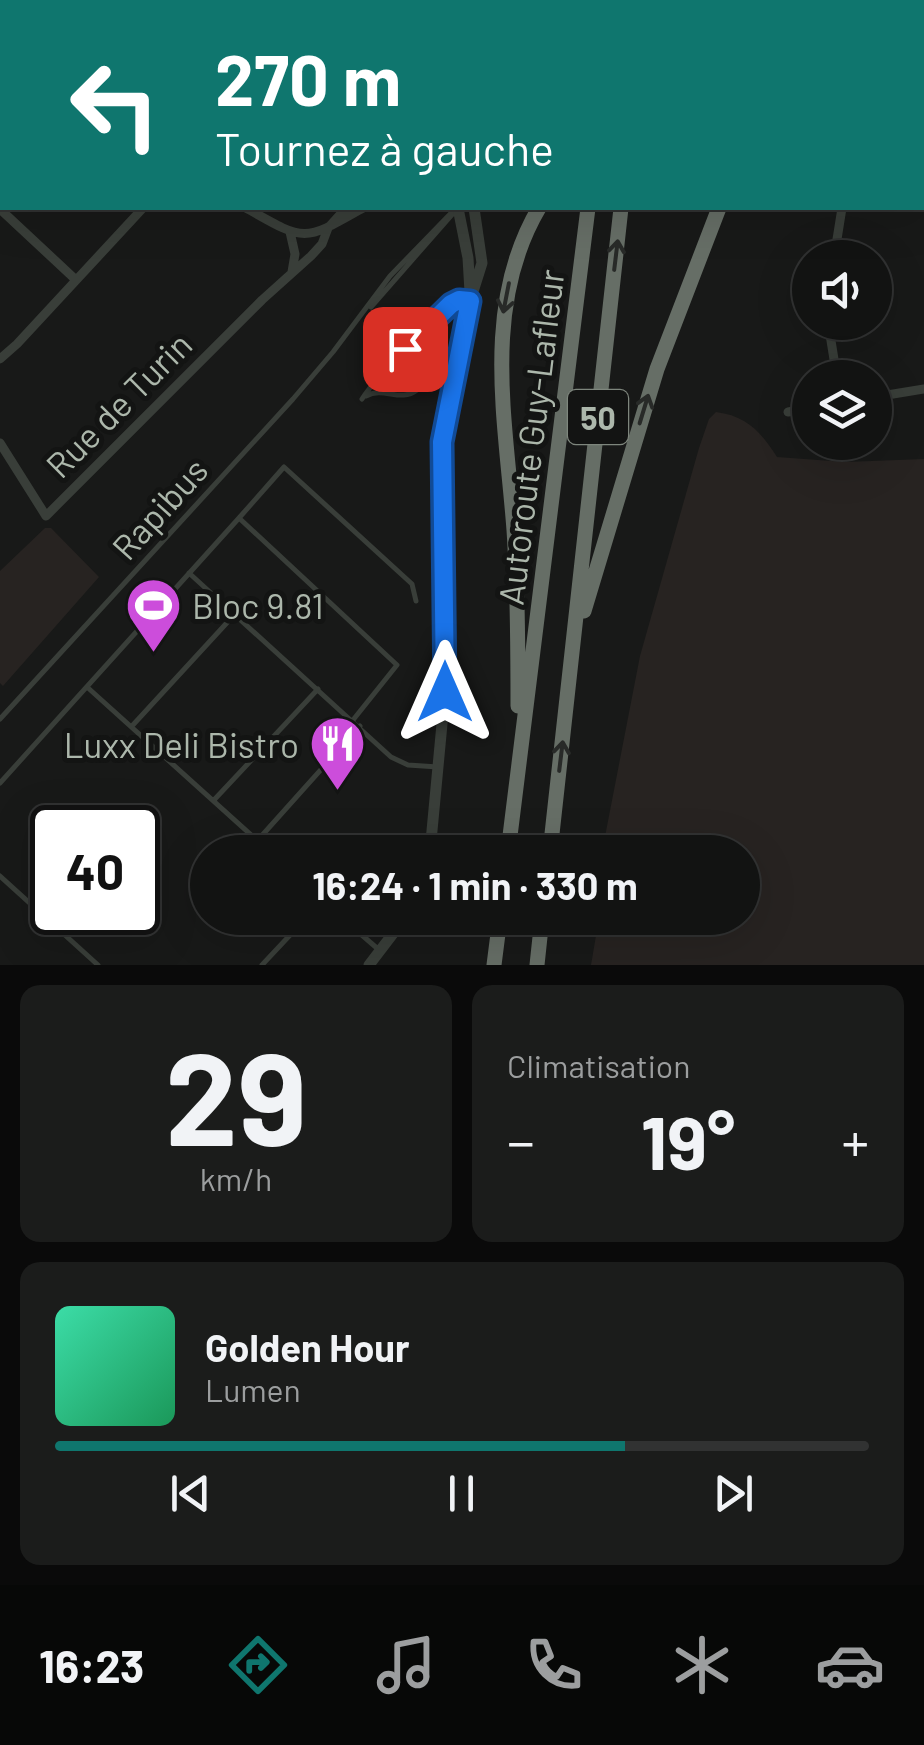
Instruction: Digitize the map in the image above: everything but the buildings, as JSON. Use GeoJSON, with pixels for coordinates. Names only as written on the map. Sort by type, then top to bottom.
{"type":"FeatureCollection","features":[{"type":"Feature","properties":{"kind":"highway"},"geometry":{"type":"LineString","coordinates":[[518,760],[517,591],[500,345],[512,269],[538,210]]}},
{"type":"Feature","properties":{"kind":"highway","name":"Autoroute Guy-Lafleur"},"geometry":{"type":"LineString","coordinates":[[510,835],[588,210]]}},
{"type":"Feature","properties":{"kind":"highway","name":"Autoroute Guy-Lafleur"},"geometry":{"type":"LineString","coordinates":[[552,835],[622,210]]}},
{"type":"Feature","properties":{"kind":"highway"},"geometry":{"type":"LineString","coordinates":[[574,640],[656,368],[718,210]]}},
{"type":"Feature","properties":{"kind":"highway"},"geometry":{"type":"LineString","coordinates":[[494,965],[498,935]]}},
{"type":"Feature","properties":{"kind":"highway"},"geometry":{"type":"LineString","coordinates":[[537,965],[540,935]]}},
{"type":"Feature","properties":{"kind":"street"},"geometry":{"type":"LineString","coordinates":[[1,210],[76,280]]}},
{"type":"Feature","properties":{"kind":"street"},"geometry":{"type":"LineString","coordinates":[[0,359],[141,210]]}},
{"type":"Feature","properties":{"kind":"street"},"geometry":{"type":"LineString","coordinates":[[250,210],[290,232],[309,236],[328,228]]}},
{"type":"Feature","properties":{"kind":"street","name":"Rue de Turin"},"geometry":{"type":"LineString","coordinates":[[0,443],[46,516],[322,244],[328,228],[344,210]]}},
{"type":"Feature","properties":{"kind":"street","name":"Rue de Turin"},"geometry":{"type":"LineString","coordinates":[[328,228],[360,210]]}},
{"type":"Feature","properties":{"kind":"street"},"geometry":{"type":"LineString","coordinates":[[457,210],[468,258],[470,301]]}},
{"type":"Feature","properties":{"kind":"street"},"geometry":{"type":"LineString","coordinates":[[432,835],[445,692],[442,442],[470,301],[482,263],[474,210]]}},
{"type":"Feature","properties":{"kind":"street"},"geometry":{"type":"LineString","coordinates":[[837,240],[842,210]]}},
{"type":"Feature","properties":{"kind":"street"},"geometry":{"type":"LineString","coordinates":[[290,232],[295,254],[292,272]]}},
{"type":"Feature","properties":{"kind":"street"},"geometry":{"type":"LineString","coordinates":[[892,394],[924,389]]}},
{"type":"Feature","properties":{"kind":"street"},"geometry":{"type":"LineString","coordinates":[[788,412],[792,411]]}},
{"type":"Feature","properties":{"kind":"street"},"geometry":{"type":"LineString","coordinates":[[369,965],[392,935]]}},
{"type":"Feature","properties":{"kind":"lane","name":"Rapibus"},"geometry":{"type":"LineString","coordinates":[[0,719],[293,399],[390,276],[455,210]]}},
{"type":"Feature","properties":{"kind":"lane"},"geometry":{"type":"LineString","coordinates":[[442,312],[441,326],[417,390],[404,396],[376,392],[362,399],[372,383],[442,312],[456,301],[470,301]]}},
{"type":"Feature","properties":{"kind":"lane"},"geometry":{"type":"LineString","coordinates":[[0,783],[284,466],[412,584],[416,601]]}},
{"type":"Feature","properties":{"kind":"lane"},"geometry":{"type":"LineString","coordinates":[[239,518],[397,665],[353,720]]}},
{"type":"Feature","properties":{"kind":"lane"},"geometry":{"type":"LineString","coordinates":[[189,573],[398,761],[440,768]]}},
{"type":"Feature","properties":{"kind":"lane"},"geometry":{"type":"LineString","coordinates":[[132,727],[235,614]]}},
{"type":"Feature","properties":{"kind":"lane"},"geometry":{"type":"LineString","coordinates":[[87,687],[251,835]]}},
{"type":"Feature","properties":{"kind":"lane"},"geometry":{"type":"LineString","coordinates":[[214,801],[318,689]]}},
{"type":"Feature","properties":{"kind":"lane"},"geometry":{"type":"LineString","coordinates":[[262,835],[360,726]]}},
{"type":"Feature","properties":{"kind":"lane"},"geometry":{"type":"LineString","coordinates":[[0,876],[98,965]]}},
{"type":"Feature","properties":{"kind":"lane"},"geometry":{"type":"LineString","coordinates":[[262,965],[290,935]]}},
{"type":"Feature","properties":{"kind":"lane"},"geometry":{"type":"LineString","coordinates":[[362,935],[380,951]]}},
{"type":"Feature","properties":{"kind":"shaded area"},"geometry":{"type":"Polygon","coordinates":[[[716,412],[736,417],[752,427],[777,457],[792,460],[924,459],[924,965],[591,965],[596,935],[760,935],[760,835],[605,835],[640,656],[709,419],[716,412]]]}},
{"type":"Feature","properties":{"kind":"shaded area"},"geometry":{"type":"Polygon","coordinates":[[[45,528],[51,528],[99,577],[3,686],[0,571],[45,528]]]}},
{"type":"Feature","properties":{"kind":"place","name":"Bloc 9.81"},"geometry":{"type":"Point","coordinates":[153,654]}},
{"type":"Feature","properties":{"kind":"place","name":"Luxx Deli Bistro"},"geometry":{"type":"Point","coordinates":[338,793]}},
{"type":"Feature","properties":{"kind":"route"},"geometry":{"type":"LineString","coordinates":[[405,349],[451,304],[470,301],[442,442],[445,692]]}}]}
